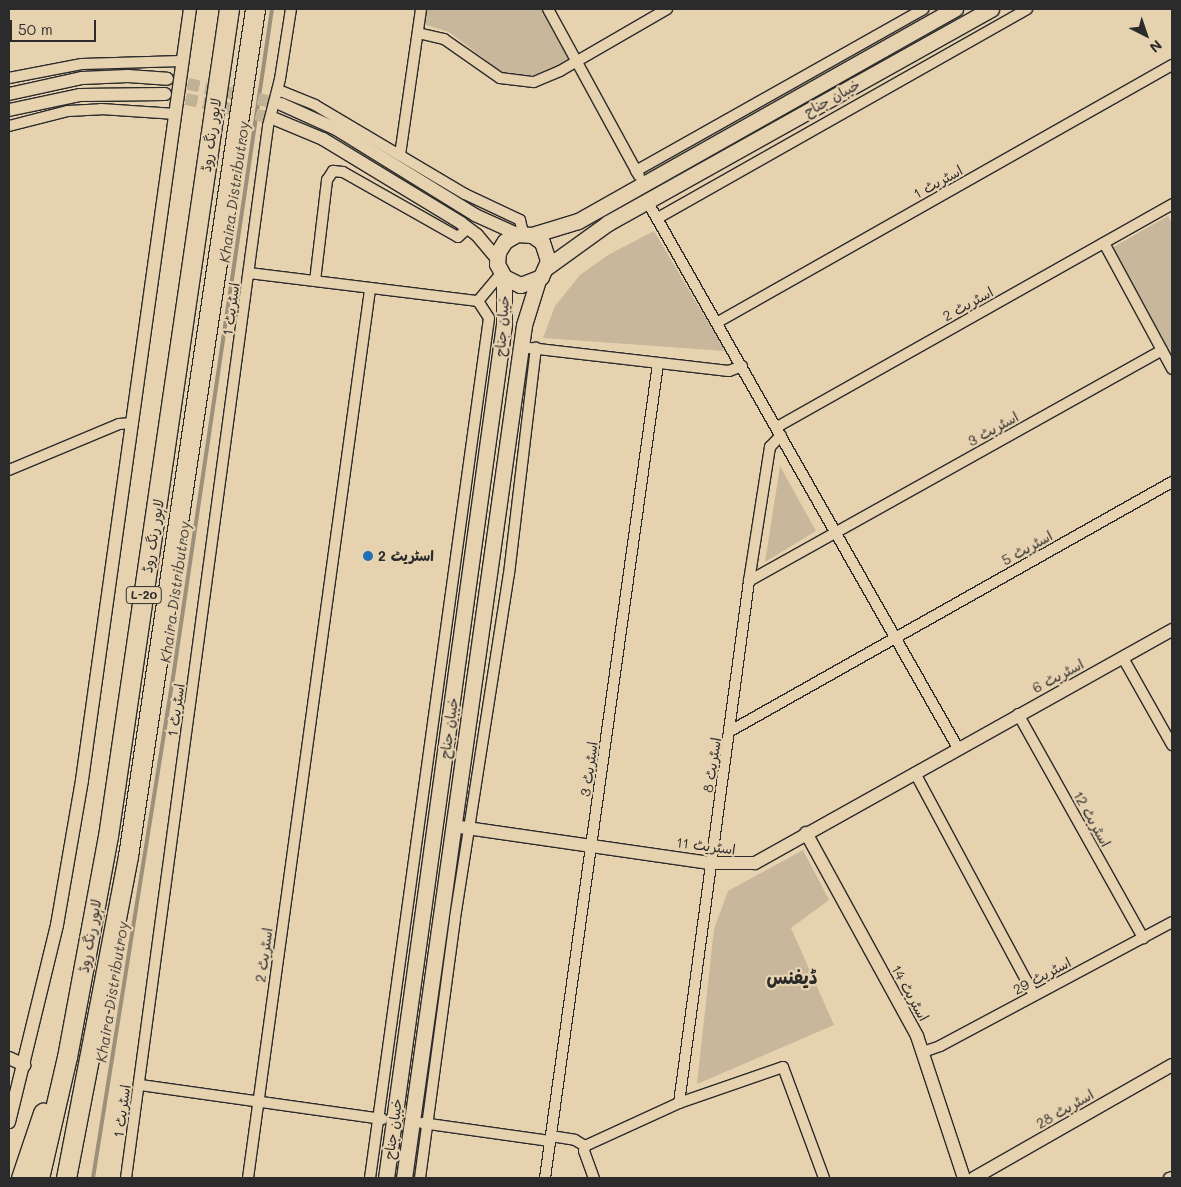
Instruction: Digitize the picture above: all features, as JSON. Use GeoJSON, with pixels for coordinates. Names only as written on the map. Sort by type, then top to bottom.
{"type":"FeatureCollection","features":[{"type":"Feature","properties":{"kind":"highway","name":"لاہور رنگ روڈ"},"geometry":{"type":"LineString","coordinates":[[39,1178],[66,1057],[108,836],[229,9]]}},
{"type":"Feature","properties":{"kind":"highway","name":"لاہور رنگ روڈ"},"geometry":{"type":"LineString","coordinates":[[66,1178],[128,856],[211,318],[255,9]]}},
{"type":"Feature","properties":{"kind":"highway"},"geometry":{"type":"LineString","coordinates":[[22,1178],[30,1146],[66,1057]]}},
{"type":"Feature","properties":{"kind":"main road","name":"خیبان جناح"},"geometry":{"type":"LineString","coordinates":[[524,234],[578,221],[639,177],[955,9]]}},
{"type":"Feature","properties":{"kind":"main road","name":"خیبان جناح"},"geometry":{"type":"LineString","coordinates":[[547,267],[588,236],[647,201],[991,9]]}},
{"type":"Feature","properties":{"kind":"main road"},"geometry":{"type":"LineString","coordinates":[[524,234],[546,248],[547,267],[538,280],[520,285],[501,270],[500,246],[524,234]]}},
{"type":"Feature","properties":{"kind":"main road","name":"خیبان جناح"},"geometry":{"type":"LineString","coordinates":[[386,1178],[494,404],[504,324],[501,270]]}},
{"type":"Feature","properties":{"kind":"main road","name":"خیبان جناح"},"geometry":{"type":"LineString","coordinates":[[404,1178],[453,826],[529,347],[526,317],[538,280]]}},
{"type":"Feature","properties":{"kind":"street"},"geometry":{"type":"LineString","coordinates":[[9,1122],[13,1087],[24,1065],[57,925],[72,838],[133,423],[190,9]]}},
{"type":"Feature","properties":{"kind":"street","name":"اسٹریٹ 1"},"geometry":{"type":"LineString","coordinates":[[126,1178],[268,126],[278,90],[291,9]]}},
{"type":"Feature","properties":{"kind":"street"},"geometry":{"type":"LineString","coordinates":[[400,155],[421,9]]}},
{"type":"Feature","properties":{"kind":"street"},"geometry":{"type":"LineString","coordinates":[[548,9],[639,177],[923,9]]}},
{"type":"Feature","properties":{"kind":"street"},"geometry":{"type":"LineString","coordinates":[[418,33],[444,39],[500,78],[515,82],[534,82],[667,9]]}},
{"type":"Feature","properties":{"kind":"street"},"geometry":{"type":"LineString","coordinates":[[658,218],[1027,9]]}},
{"type":"Feature","properties":{"kind":"street"},"geometry":{"type":"LineString","coordinates":[[9,78],[82,64],[182,61]]}},
{"type":"Feature","properties":{"kind":"street","name":"اسٹریٹ 1"},"geometry":{"type":"LineString","coordinates":[[718,322],[1172,66]]}},
{"type":"Feature","properties":{"kind":"street"},"geometry":{"type":"LineString","coordinates":[[9,94],[82,78],[128,76],[167,79]]}},
{"type":"Feature","properties":{"kind":"street"},"geometry":{"type":"LineString","coordinates":[[278,90],[315,105],[472,198],[520,220],[524,234]]}},
{"type":"Feature","properties":{"kind":"street"},"geometry":{"type":"LineString","coordinates":[[9,110],[80,95],[164,94]]}},
{"type":"Feature","properties":{"kind":"street"},"geometry":{"type":"LineString","coordinates":[[281,104],[336,129],[475,215],[524,234]]}},
{"type":"Feature","properties":{"kind":"street"},"geometry":{"type":"LineString","coordinates":[[9,126],[68,111],[101,109],[176,114]]}},
{"type":"Feature","properties":{"kind":"street"},"geometry":{"type":"LineString","coordinates":[[275,119],[323,139],[468,228],[501,270],[478,301]]}},
{"type":"Feature","properties":{"kind":"street"},"geometry":{"type":"LineString","coordinates":[[315,281],[327,180],[332,171],[343,172],[458,237],[468,228]]}},
{"type":"Feature","properties":{"kind":"street"},"geometry":{"type":"LineString","coordinates":[[647,201],[718,322],[958,748]]}},
{"type":"Feature","properties":{"kind":"street","name":"اسٹریٹ 2"},"geometry":{"type":"LineString","coordinates":[[779,431],[1172,204]]}},
{"type":"Feature","properties":{"kind":"street"},"geometry":{"type":"LineString","coordinates":[[1104,243],[1172,368]]}},
{"type":"Feature","properties":{"kind":"street"},"geometry":{"type":"LineString","coordinates":[[249,274],[315,281],[370,290],[478,301]]}},
{"type":"Feature","properties":{"kind":"street","name":"اسٹریٹ 2"},"geometry":{"type":"LineString","coordinates":[[248,1178],[370,290]]}},
{"type":"Feature","properties":{"kind":"street"},"geometry":{"type":"LineString","coordinates":[[370,1178],[489,318],[478,301]]}},
{"type":"Feature","properties":{"kind":"street"},"geometry":{"type":"LineString","coordinates":[[420,1178],[511,555],[529,347],[658,364],[729,371],[742,366]]}},
{"type":"Feature","properties":{"kind":"street","name":"اسٹریٹ 3"},"geometry":{"type":"LineString","coordinates":[[749,580],[1162,350]]}},
{"type":"Feature","properties":{"kind":"street","name":"اسٹریٹ 3"},"geometry":{"type":"LineString","coordinates":[[545,1178],[658,364]]}},
{"type":"Feature","properties":{"kind":"street"},"geometry":{"type":"LineString","coordinates":[[9,470],[119,424],[133,423]]}},
{"type":"Feature","properties":{"kind":"street","name":"اسٹریٹ 8"},"geometry":{"type":"LineString","coordinates":[[679,1103],[732,730],[749,580],[770,447],[779,431]]}},
{"type":"Feature","properties":{"kind":"street","name":"اسٹریٹ 5"},"geometry":{"type":"LineString","coordinates":[[732,730],[1172,482]]}},
{"type":"Feature","properties":{"kind":"street","name":"اسٹریٹ 6"},"geometry":{"type":"LineString","coordinates":[[958,748],[1172,630]]}},
{"type":"Feature","properties":{"kind":"street"},"geometry":{"type":"LineString","coordinates":[[1123,658],[1172,744]]}},
{"type":"Feature","properties":{"kind":"street","name":"اسٹریٹ 12"},"geometry":{"type":"LineString","coordinates":[[1018,714],[1143,938]]}},
{"type":"Feature","properties":{"kind":"street","name":"اسٹریٹ 11"},"geometry":{"type":"LineString","coordinates":[[453,826],[712,863],[755,863],[958,748]]}},
{"type":"Feature","properties":{"kind":"street"},"geometry":{"type":"LineString","coordinates":[[915,774],[1034,995]]}},
{"type":"Feature","properties":{"kind":"street","name":"اسٹریٹ 14"},"geometry":{"type":"LineString","coordinates":[[806,834],[923,1052],[964,1178]]}},
{"type":"Feature","properties":{"kind":"street","name":"اسٹریٹ 29"},"geometry":{"type":"LineString","coordinates":[[923,1052],[1172,922]]}},
{"type":"Feature","properties":{"kind":"street"},"geometry":{"type":"LineString","coordinates":[[9,1058],[24,1065]]}},
{"type":"Feature","properties":{"kind":"street","name":"اسٹریٹ 28"},"geometry":{"type":"LineString","coordinates":[[974,1178],[1172,1065]]}},
{"type":"Feature","properties":{"kind":"street"},"geometry":{"type":"LineString","coordinates":[[585,1146],[679,1103],[783,1067],[824,1178]]}},
{"type":"Feature","properties":{"kind":"street"},"geometry":{"type":"LineString","coordinates":[[140,1085],[394,1121]]}},
{"type":"Feature","properties":{"kind":"street"},"geometry":{"type":"LineString","coordinates":[[412,1121],[575,1140],[585,1146]]}},
{"type":"Feature","properties":{"kind":"street"},"geometry":{"type":"LineString","coordinates":[[585,1146],[584,1151],[594,1178]]}},
{"type":"Feature","properties":{"kind":"shaded area"},"geometry":{"type":"Polygon","coordinates":[[[425,9],[541,9],[569,60],[540,74],[523,77],[505,75],[449,32],[423,24],[425,9]]]}},
{"type":"Feature","properties":{"kind":"shaded area"},"geometry":{"type":"Polygon","coordinates":[[[1168,216],[1172,224],[1172,359],[1110,249],[1168,216]]]}},
{"type":"Feature","properties":{"kind":"shaded area"},"geometry":{"type":"Polygon","coordinates":[[[654,231],[725,351],[543,338],[555,306],[580,275],[608,255],[654,231]]]}},
{"type":"Feature","properties":{"kind":"shaded area"},"geometry":{"type":"Polygon","coordinates":[[[780,466],[816,531],[765,562],[780,466]]]}},
{"type":"Feature","properties":{"kind":"shaded area"},"geometry":{"type":"Polygon","coordinates":[[[803,850],[829,900],[791,928],[834,1025],[697,1084],[714,929],[728,891],[803,850]]]}},
{"type":"Feature","properties":{"kind":"waterway","name":"Khaira Distributroy"},"geometry":{"type":"LineString","coordinates":[[93,1178],[174,671],[272,9]]}},
{"type":"Feature","properties":{"kind":"tunnel"},"geometry":{"type":"LineString","coordinates":[[170,80],[281,104]]}},
{"type":"Feature","properties":{"kind":"tunnel"},"geometry":{"type":"LineString","coordinates":[[168,95],[275,119]]}},
{"type":"Feature","properties":{"kind":"place","name":"اسٹریٹ 2"},"geometry":{"type":"Point","coordinates":[368,556]}},
{"type":"Feature","properties":{"kind":"district","name":"ڈیفنس"},"geometry":{"type":"Point","coordinates":[792,977]}}]}
